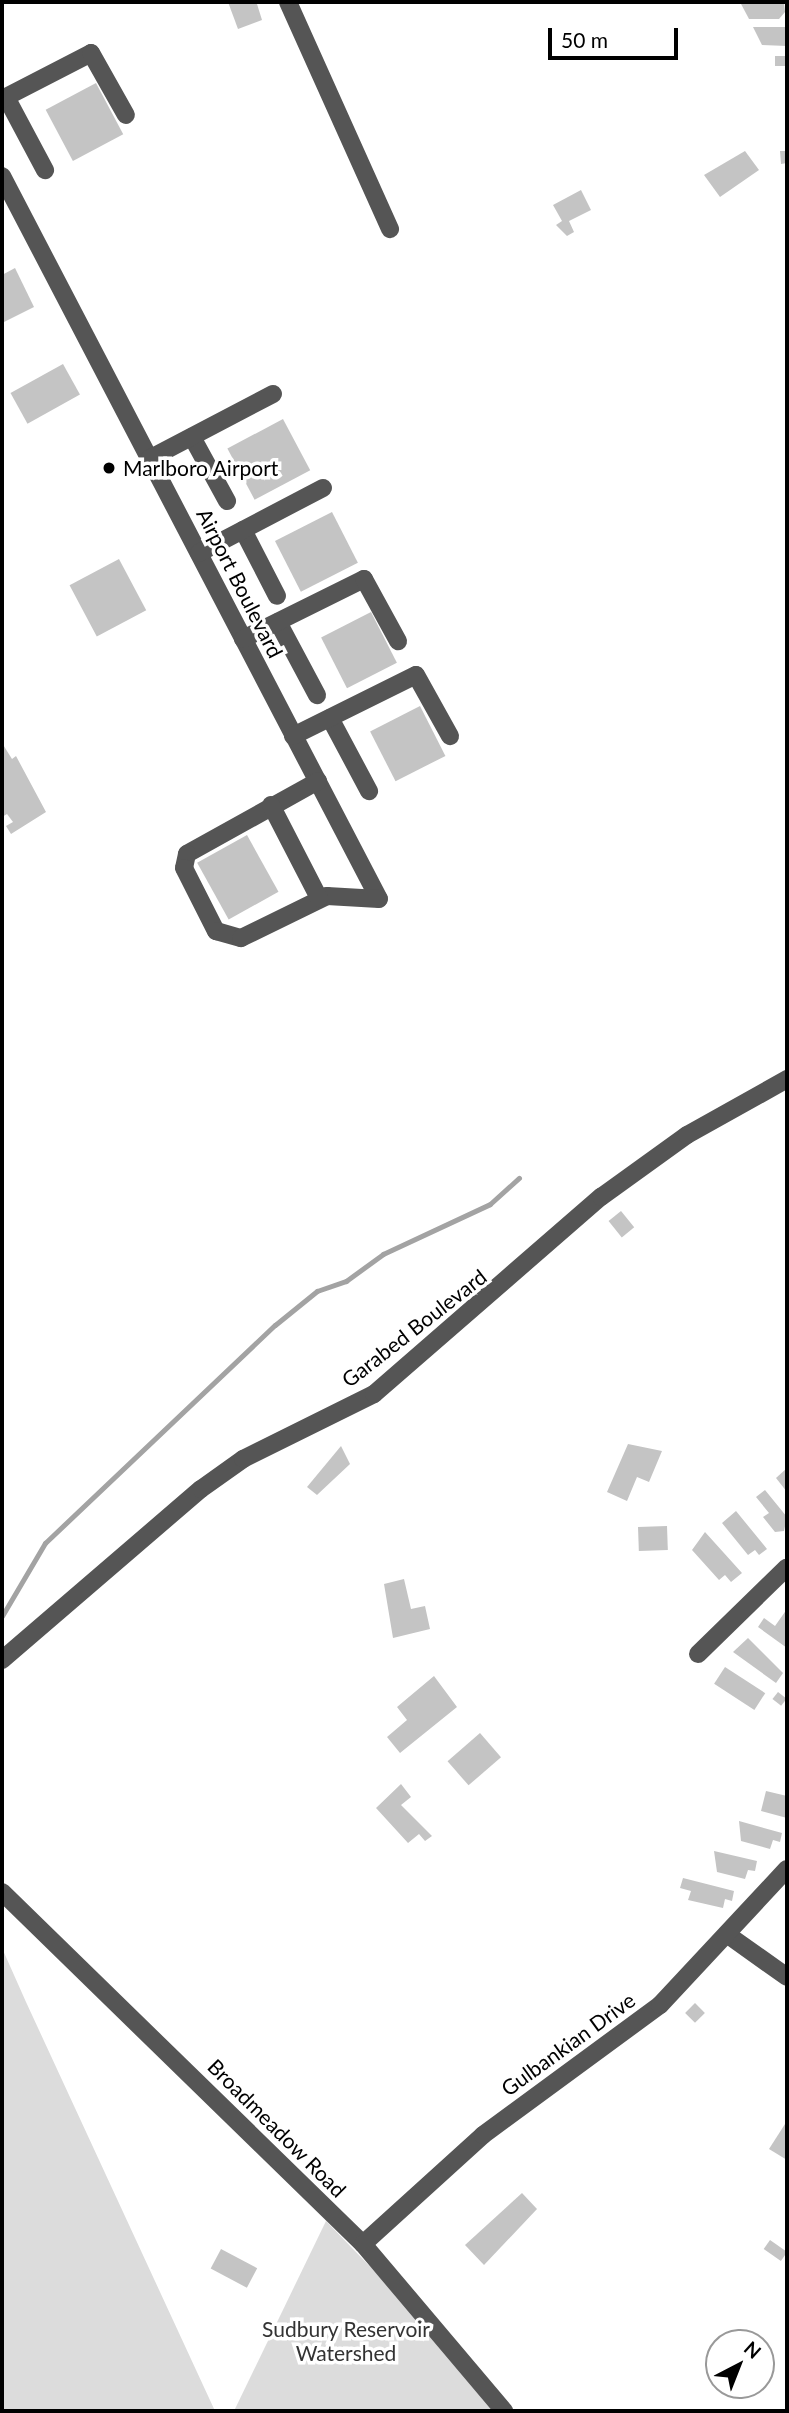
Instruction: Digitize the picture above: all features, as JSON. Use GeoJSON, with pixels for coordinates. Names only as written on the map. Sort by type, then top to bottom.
{"type":"FeatureCollection","features":[{"type":"Feature","properties":{"kind":"street"},"geometry":{"type":"LineString","coordinates":[[288,2],[390,229]]}},
{"type":"Feature","properties":{"kind":"street"},"geometry":{"type":"LineString","coordinates":[[45,170],[4,98],[91,54],[126,115]]}},
{"type":"Feature","properties":{"kind":"street","name":"Airport Boulevard"},"geometry":{"type":"LineString","coordinates":[[2,176],[379,899],[319,898]]}},
{"type":"Feature","properties":{"kind":"street"},"geometry":{"type":"LineString","coordinates":[[149,459],[273,394]]}},
{"type":"Feature","properties":{"kind":"street"},"geometry":{"type":"LineString","coordinates":[[192,437],[227,501]]}},
{"type":"Feature","properties":{"kind":"street"},"geometry":{"type":"LineString","coordinates":[[198,553],[323,488]]}},
{"type":"Feature","properties":{"kind":"street"},"geometry":{"type":"LineString","coordinates":[[243,530],[277,596]]}},
{"type":"Feature","properties":{"kind":"street"},"geometry":{"type":"LineString","coordinates":[[243,639],[364,579],[398,641]]}},
{"type":"Feature","properties":{"kind":"street"},"geometry":{"type":"LineString","coordinates":[[278,622],[317,695]]}},
{"type":"Feature","properties":{"kind":"street"},"geometry":{"type":"LineString","coordinates":[[293,736],[415,674],[450,736]]}},
{"type":"Feature","properties":{"kind":"street"},"geometry":{"type":"LineString","coordinates":[[330,718],[369,790]]}},
{"type":"Feature","properties":{"kind":"street"},"geometry":{"type":"LineString","coordinates":[[271,805],[319,898],[296,916],[241,938],[216,931],[184,868],[187,854],[271,805],[317,781]]}},
{"type":"Feature","properties":{"kind":"street","name":"Garabed Boulevard"},"geometry":{"type":"LineString","coordinates":[[2,1660],[201,1489],[243,1459],[374,1394],[601,1197],[687,1135],[787,1079]]}},
{"type":"Feature","properties":{"kind":"street"},"geometry":{"type":"LineString","coordinates":[[698,1654],[787,1567]]}},
{"type":"Feature","properties":{"kind":"street","name":"Gulbankian Drive"},"geometry":{"type":"LineString","coordinates":[[363,2244],[483,2135],[660,2005],[787,1869]]}},
{"type":"Feature","properties":{"kind":"street","name":"Broadmeadow Road"},"geometry":{"type":"LineString","coordinates":[[2,1892],[363,2244],[439,2327],[504,2411]]}},
{"type":"Feature","properties":{"kind":"street"},"geometry":{"type":"LineString","coordinates":[[728,1934],[787,1977]]}},
{"type":"Feature","properties":{"kind":"green space","name":"Sudbury Reservoir Watershed"},"geometry":{"type":"Polygon","coordinates":[[[2,1948],[26,2002],[215,2411],[2,2411],[2,1948]]]}},
{"type":"Feature","properties":{"kind":"green space","name":"Sudbury Reservoir Watershed"},"geometry":{"type":"Polygon","coordinates":[[[326,2221],[412,2310],[493,2411],[234,2411],[326,2221]]]}},
{"type":"Feature","properties":{"kind":"building"},"geometry":{"type":"Polygon","coordinates":[[[228,2],[257,4],[262,20],[238,29],[228,2]]]}},
{"type":"Feature","properties":{"kind":"building"},"geometry":{"type":"Polygon","coordinates":[[[740,2],[784,2],[785,12],[779,19],[749,19],[740,2]]]}},
{"type":"Feature","properties":{"kind":"building"},"geometry":{"type":"Polygon","coordinates":[[[753,27],[787,27],[787,46],[762,45],[753,27]]]}},
{"type":"Feature","properties":{"kind":"building"},"geometry":{"type":"Polygon","coordinates":[[[775,56],[787,56],[787,66],[775,66],[775,56]]]}},
{"type":"Feature","properties":{"kind":"building"},"geometry":{"type":"Polygon","coordinates":[[[96,83],[123,134],[73,161],[46,110],[96,83]]]}},
{"type":"Feature","properties":{"kind":"building"},"geometry":{"type":"Polygon","coordinates":[[[745,151],[759,170],[720,197],[704,175],[745,151]]]}},
{"type":"Feature","properties":{"kind":"building"},"geometry":{"type":"Polygon","coordinates":[[[780,151],[787,151],[787,163],[781,164],[780,151]]]}},
{"type":"Feature","properties":{"kind":"building"},"geometry":{"type":"Polygon","coordinates":[[[581,190],[591,210],[569,221],[574,232],[567,236],[556,225],[562,221],[553,205],[581,190]]]}},
{"type":"Feature","properties":{"kind":"building"},"geometry":{"type":"Polygon","coordinates":[[[15,268],[34,307],[2,323],[2,275],[15,268]]]}},
{"type":"Feature","properties":{"kind":"building"},"geometry":{"type":"Polygon","coordinates":[[[63,364],[80,395],[27,424],[11,393],[63,364]]]}},
{"type":"Feature","properties":{"kind":"building"},"geometry":{"type":"Polygon","coordinates":[[[283,419],[310,470],[255,500],[227,449],[283,419]]]}},
{"type":"Feature","properties":{"kind":"building"},"geometry":{"type":"Polygon","coordinates":[[[332,512],[358,563],[301,592],[275,541],[332,512]]]}},
{"type":"Feature","properties":{"kind":"building"},"geometry":{"type":"Polygon","coordinates":[[[119,559],[146,610],[97,637],[70,585],[119,559]]]}},
{"type":"Feature","properties":{"kind":"building"},"geometry":{"type":"Polygon","coordinates":[[[371,612],[397,663],[347,688],[321,637],[371,612]]]}},
{"type":"Feature","properties":{"kind":"building"},"geometry":{"type":"Polygon","coordinates":[[[420,706],[445,756],[396,781],[370,731],[420,706]]]}},
{"type":"Feature","properties":{"kind":"building"},"geometry":{"type":"Polygon","coordinates":[[[2,743],[12,759],[16,756],[46,812],[11,834],[6,826],[13,822],[7,814],[2,817],[2,743]]]}},
{"type":"Feature","properties":{"kind":"building"},"geometry":{"type":"Polygon","coordinates":[[[247,835],[279,892],[229,919],[197,863],[247,835]]]}},
{"type":"Feature","properties":{"kind":"building"},"geometry":{"type":"Polygon","coordinates":[[[621,1211],[634,1227],[622,1237],[609,1221],[621,1211]]]}},
{"type":"Feature","properties":{"kind":"building"},"geometry":{"type":"Polygon","coordinates":[[[628,1444],[662,1451],[649,1482],[637,1477],[627,1501],[607,1492],[628,1444]]]}},
{"type":"Feature","properties":{"kind":"building"},"geometry":{"type":"Polygon","coordinates":[[[341,1446],[350,1464],[317,1495],[307,1487],[341,1446]]]}},
{"type":"Feature","properties":{"kind":"building"},"geometry":{"type":"Polygon","coordinates":[[[787,1468],[787,1492],[776,1478],[787,1468]]]}},
{"type":"Feature","properties":{"kind":"building"},"geometry":{"type":"Polygon","coordinates":[[[765,1490],[787,1517],[784,1531],[775,1532],[763,1517],[769,1513],[756,1497],[765,1490]]]}},
{"type":"Feature","properties":{"kind":"building"},"geometry":{"type":"Polygon","coordinates":[[[736,1511],[767,1549],[759,1555],[755,1550],[748,1555],[722,1523],[736,1511]]]}},
{"type":"Feature","properties":{"kind":"building"},"geometry":{"type":"Polygon","coordinates":[[[667,1526],[668,1550],[639,1551],[638,1527],[667,1526]]]}},
{"type":"Feature","properties":{"kind":"building"},"geometry":{"type":"Polygon","coordinates":[[[705,1532],[742,1573],[731,1582],[725,1575],[719,1580],[692,1550],[705,1532]]]}},
{"type":"Feature","properties":{"kind":"building"},"geometry":{"type":"Polygon","coordinates":[[[404,1579],[411,1609],[425,1606],[430,1629],[393,1638],[384,1584],[404,1579]]]}},
{"type":"Feature","properties":{"kind":"building"},"geometry":{"type":"Polygon","coordinates":[[[787,1609],[787,1648],[758,1627],[764,1618],[775,1626],[787,1609]]]}},
{"type":"Feature","properties":{"kind":"building"},"geometry":{"type":"Polygon","coordinates":[[[748,1638],[783,1673],[776,1683],[733,1652],[748,1638]]]}},
{"type":"Feature","properties":{"kind":"building"},"geometry":{"type":"Polygon","coordinates":[[[725,1667],[765,1693],[754,1710],[714,1684],[725,1667]]]}},
{"type":"Feature","properties":{"kind":"building"},"geometry":{"type":"Polygon","coordinates":[[[434,1676],[457,1707],[400,1753],[387,1737],[407,1720],[397,1707],[434,1676]]]}},
{"type":"Feature","properties":{"kind":"building"},"geometry":{"type":"Polygon","coordinates":[[[778,1692],[787,1699],[781,1706],[772,1699],[778,1692]]]}},
{"type":"Feature","properties":{"kind":"building"},"geometry":{"type":"Polygon","coordinates":[[[480,1733],[501,1757],[469,1785],[448,1761],[480,1733]]]}},
{"type":"Feature","properties":{"kind":"building"},"geometry":{"type":"Polygon","coordinates":[[[401,1784],[411,1797],[401,1805],[432,1836],[425,1841],[419,1834],[408,1843],[376,1808],[401,1784]]]}},
{"type":"Feature","properties":{"kind":"building"},"geometry":{"type":"Polygon","coordinates":[[[766,1791],[787,1796],[787,1818],[761,1811],[766,1791]]]}},
{"type":"Feature","properties":{"kind":"building"},"geometry":{"type":"Polygon","coordinates":[[[739,1821],[782,1833],[780,1842],[773,1840],[770,1849],[741,1841],[739,1821]]]}},
{"type":"Feature","properties":{"kind":"building"},"geometry":{"type":"Polygon","coordinates":[[[714,1851],[757,1861],[755,1871],[748,1870],[745,1879],[717,1872],[714,1851]]]}},
{"type":"Feature","properties":{"kind":"building"},"geometry":{"type":"Polygon","coordinates":[[[683,1878],[734,1891],[732,1901],[725,1899],[723,1908],[688,1900],[691,1891],[680,1888],[683,1878]]]}},
{"type":"Feature","properties":{"kind":"building"},"geometry":{"type":"Polygon","coordinates":[[[695,2003],[705,2013],[695,2023],[685,2013],[695,2003]]]}},
{"type":"Feature","properties":{"kind":"building"},"geometry":{"type":"Polygon","coordinates":[[[785,2124],[787,2125],[787,2160],[769,2149],[785,2124]]]}},
{"type":"Feature","properties":{"kind":"building"},"geometry":{"type":"Polygon","coordinates":[[[522,2193],[537,2209],[484,2265],[465,2245],[522,2193]]]}},
{"type":"Feature","properties":{"kind":"building"},"geometry":{"type":"Polygon","coordinates":[[[770,2240],[787,2252],[781,2261],[764,2249],[770,2240]]]}},
{"type":"Feature","properties":{"kind":"building"},"geometry":{"type":"Polygon","coordinates":[[[221,2249],[257,2268],[247,2288],[211,2268],[221,2249]]]}},
{"type":"Feature","properties":{"kind":"waterway"},"geometry":{"type":"LineString","coordinates":[[2,1616],[45,1543],[275,1325],[317,1291],[346,1281],[383,1254],[490,1204],[519,1178]]}},
{"type":"Feature","properties":{"kind":"place","name":"Marlboro Airport"},"geometry":{"type":"Point","coordinates":[109,468]}}]}
